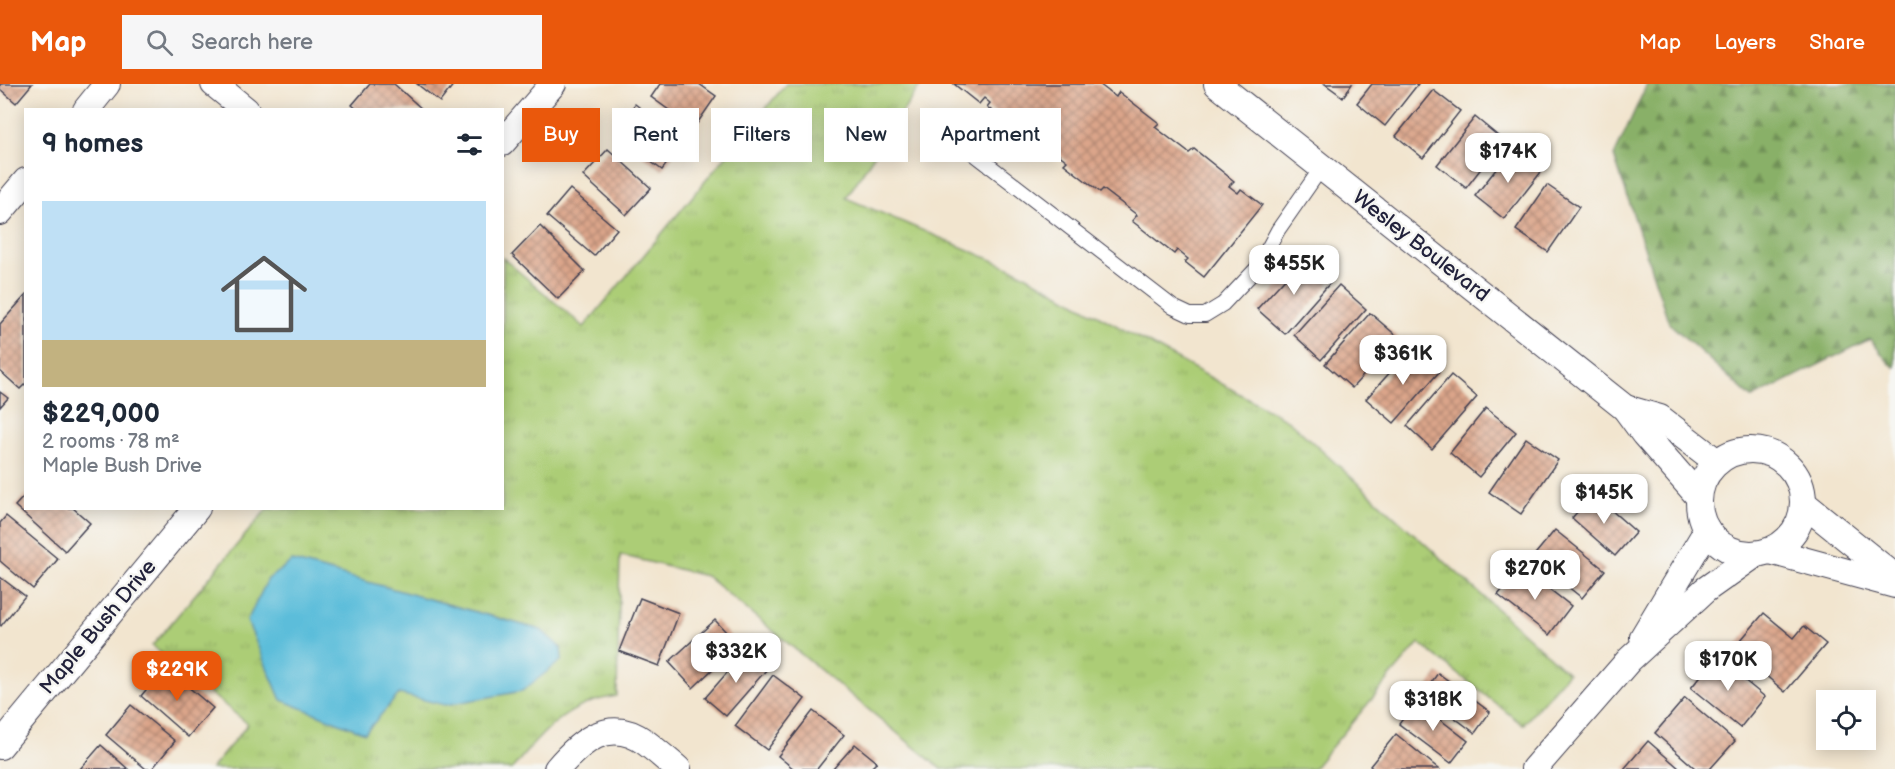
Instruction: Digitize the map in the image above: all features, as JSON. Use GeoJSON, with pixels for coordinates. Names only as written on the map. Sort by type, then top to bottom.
{"type":"FeatureCollection","features":[{"type":"Feature","properties":{"kind":"street"},"geometry":{"type":"LineString","coordinates":[[88,108],[107,84]]}},
{"type":"Feature","properties":{"kind":"street"},"geometry":{"type":"LineString","coordinates":[[214,84],[244,108]]}},
{"type":"Feature","properties":{"kind":"street"},"geometry":{"type":"LineString","coordinates":[[504,141],[553,84]]}},
{"type":"Feature","properties":{"kind":"street","name":"Wesley Boulevard"},"geometry":{"type":"LineString","coordinates":[[1218,84],[1625,408],[1644,434],[1699,497]]}},
{"type":"Feature","properties":{"kind":"street"},"geometry":{"type":"LineString","coordinates":[[0,212],[24,184]]}},
{"type":"Feature","properties":{"kind":"street","name":"Wesley Boulevard"},"geometry":{"type":"LineString","coordinates":[[1625,408],[1660,418],[1717,462]]}},
{"type":"Feature","properties":{"kind":"street"},"geometry":{"type":"LineString","coordinates":[[1534,769],[1629,660],[1705,590],[1763,552],[1783,543],[1794,532],[1803,503],[1796,475],[1786,463],[1774,455],[1759,450],[1744,450],[1730,454],[1717,462],[1705,478],[1699,497],[1701,520],[1714,539],[1726,548],[1740,553],[1763,552],[1895,585]]}},
{"type":"Feature","properties":{"kind":"street"},"geometry":{"type":"LineString","coordinates":[[1803,503],[1895,577]]}},
{"type":"Feature","properties":{"kind":"street","name":"Maple Bush Drive"},"geometry":{"type":"LineString","coordinates":[[0,746],[195,510]]}},
{"type":"Feature","properties":{"kind":"street"},"geometry":{"type":"LineString","coordinates":[[1629,660],[1707,530]]}},
{"type":"Feature","properties":{"kind":"street"},"geometry":{"type":"LineString","coordinates":[[557,769],[572,751],[588,738],[608,732],[627,732],[643,740],[678,769]]}},
{"type":"Feature","properties":{"kind":"lane"},"geometry":{"type":"LineString","coordinates":[[985,162],[1173,307],[1190,315],[1205,315],[1223,304],[1258,267],[1278,230],[1322,167]]}},
{"type":"Feature","properties":{"kind":"green space"},"geometry":{"type":"Polygon","coordinates":[[[786,84],[921,84],[905,108],[824,108],[824,162],[870,162],[846,198],[1018,271],[1289,421],[1568,673],[1523,725],[1419,643],[1313,769],[941,769],[706,576],[620,555],[617,696],[584,705],[569,713],[545,732],[512,769],[211,769],[248,724],[152,646],[266,510],[504,510],[504,259],[584,327],[721,162],[812,162],[812,108],[766,108],[786,84]]]}},
{"type":"Feature","properties":{"kind":"green space"},"geometry":{"type":"Polygon","coordinates":[[[1647,84],[1895,84],[1895,367],[1889,363],[1870,339],[1752,398],[1669,323],[1614,156],[1647,84]]]}},
{"type":"Feature","properties":{"kind":"water"},"geometry":{"type":"Polygon","coordinates":[[[292,561],[541,630],[561,648],[562,660],[522,691],[445,705],[399,694],[365,733],[281,700],[247,621],[268,579],[292,561]]]}},
{"type":"Feature","properties":{"kind":"building"},"geometry":{"type":"Polygon","coordinates":[[[0,84],[32,84],[16,103],[0,89],[0,84]]]}},
{"type":"Feature","properties":{"kind":"building"},"geometry":{"type":"Polygon","coordinates":[[[370,84],[394,84],[421,108],[356,108],[352,105],[370,84]]]}},
{"type":"Feature","properties":{"kind":"building"},"geometry":{"type":"Polygon","coordinates":[[[417,84],[454,84],[440,102],[417,84]]]}},
{"type":"Feature","properties":{"kind":"building"},"geometry":{"type":"Polygon","coordinates":[[[660,84],[699,84],[716,96],[699,121],[699,108],[666,108],[651,97],[660,84]]]}},
{"type":"Feature","properties":{"kind":"building"},"geometry":{"type":"Polygon","coordinates":[[[954,84],[1099,84],[1116,97],[1119,92],[1159,123],[1155,127],[1189,153],[1194,149],[1234,181],[1229,186],[1238,193],[1241,189],[1262,205],[1204,277],[1185,262],[1188,259],[1177,250],[1174,254],[1132,221],[1137,215],[1103,189],[1100,192],[1064,164],[1067,161],[1061,156],[1061,108],[988,108],[990,103],[984,98],[979,104],[954,84]]]}},
{"type":"Feature","properties":{"kind":"building"},"geometry":{"type":"Polygon","coordinates":[[[1325,84],[1352,84],[1343,97],[1325,84]]]}},
{"type":"Feature","properties":{"kind":"building"},"geometry":{"type":"Polygon","coordinates":[[[1372,84],[1418,84],[1385,126],[1357,103],[1372,84]]]}},
{"type":"Feature","properties":{"kind":"building"},"geometry":{"type":"Polygon","coordinates":[[[1433,90],[1460,111],[1423,158],[1396,136],[1433,90]]]}},
{"type":"Feature","properties":{"kind":"building"},"geometry":{"type":"Polygon","coordinates":[[[1475,117],[1503,140],[1466,188],[1437,165],[1475,117]]]}},
{"type":"Feature","properties":{"kind":"building"},"geometry":{"type":"Polygon","coordinates":[[[608,149],[612,153],[612,162],[622,162],[651,188],[626,215],[583,176],[596,162],[600,162],[600,158],[608,149]]]}},
{"type":"Feature","properties":{"kind":"building"},"geometry":{"type":"Polygon","coordinates":[[[1512,149],[1541,172],[1504,219],[1475,196],[1512,149]]]}},
{"type":"Feature","properties":{"kind":"building"},"geometry":{"type":"Polygon","coordinates":[[[651,162],[668,162],[662,170],[651,162]]]}},
{"type":"Feature","properties":{"kind":"building"},"geometry":{"type":"Polygon","coordinates":[[[1547,185],[1579,207],[1548,252],[1516,230],[1547,185]]]}},
{"type":"Feature","properties":{"kind":"building"},"geometry":{"type":"Polygon","coordinates":[[[570,189],[617,229],[594,256],[547,216],[570,189]]]}},
{"type":"Feature","properties":{"kind":"building"},"geometry":{"type":"Polygon","coordinates":[[[540,226],[585,271],[558,299],[512,255],[540,226]]]}},
{"type":"Feature","properties":{"kind":"building"},"geometry":{"type":"Polygon","coordinates":[[[1303,259],[1330,283],[1285,334],[1257,309],[1303,259]]]}},
{"type":"Feature","properties":{"kind":"building"},"geometry":{"type":"Polygon","coordinates":[[[1339,285],[1366,309],[1321,360],[1294,335],[1339,285]]]}},
{"type":"Feature","properties":{"kind":"building"},"geometry":{"type":"Polygon","coordinates":[[[24,297],[24,385],[20,389],[0,371],[0,324],[24,297]]]}},
{"type":"Feature","properties":{"kind":"building"},"geometry":{"type":"Polygon","coordinates":[[[1370,313],[1398,337],[1352,388],[1325,364],[1370,313]]]}},
{"type":"Feature","properties":{"kind":"building"},"geometry":{"type":"Polygon","coordinates":[[[1412,348],[1439,372],[1394,423],[1366,399],[1412,348]]]}},
{"type":"Feature","properties":{"kind":"building"},"geometry":{"type":"Polygon","coordinates":[[[1451,375],[1477,397],[1432,449],[1407,426],[1451,375]]]}},
{"type":"Feature","properties":{"kind":"building"},"geometry":{"type":"Polygon","coordinates":[[[0,392],[8,398],[0,407],[0,392]]]}},
{"type":"Feature","properties":{"kind":"building"},"geometry":{"type":"Polygon","coordinates":[[[1486,408],[1516,432],[1479,477],[1450,453],[1486,408]]]}},
{"type":"Feature","properties":{"kind":"building"},"geometry":{"type":"Polygon","coordinates":[[[1526,438],[1558,460],[1521,514],[1489,492],[1526,438]]]}},
{"type":"Feature","properties":{"kind":"building"},"geometry":{"type":"Polygon","coordinates":[[[1593,494],[1636,532],[1615,556],[1572,518],[1593,494]]]}},
{"type":"Feature","properties":{"kind":"building"},"geometry":{"type":"Polygon","coordinates":[[[24,496],[24,510],[75,510],[90,523],[65,551],[15,506],[24,496]]]}},
{"type":"Feature","properties":{"kind":"building"},"geometry":{"type":"Polygon","coordinates":[[[6,516],[58,559],[33,589],[0,561],[0,523],[6,516]]]}},
{"type":"Feature","properties":{"kind":"building"},"geometry":{"type":"Polygon","coordinates":[[[1555,530],[1605,570],[1582,598],[1532,558],[1555,530]]]}},
{"type":"Feature","properties":{"kind":"building"},"geometry":{"type":"Polygon","coordinates":[[[1521,567],[1571,606],[1549,635],[1498,595],[1521,567]]]}},
{"type":"Feature","properties":{"kind":"building"},"geometry":{"type":"Polygon","coordinates":[[[0,577],[25,596],[1,626],[0,625],[0,577]]]}},
{"type":"Feature","properties":{"kind":"building"},"geometry":{"type":"Polygon","coordinates":[[[640,598],[679,613],[659,666],[619,651],[640,598]]]}},
{"type":"Feature","properties":{"kind":"building"},"geometry":{"type":"Polygon","coordinates":[[[1764,613],[1794,638],[1804,626],[1826,644],[1785,692],[1734,648],[1764,613]]]}},
{"type":"Feature","properties":{"kind":"building"},"geometry":{"type":"Polygon","coordinates":[[[715,620],[738,645],[693,688],[669,662],[715,620]]]}},
{"type":"Feature","properties":{"kind":"building"},"geometry":{"type":"Polygon","coordinates":[[[746,651],[767,669],[726,716],[705,698],[746,651]]]}},
{"type":"Feature","properties":{"kind":"building"},"geometry":{"type":"Polygon","coordinates":[[[1716,657],[1765,697],[1740,728],[1691,688],[1716,657]]]}},
{"type":"Feature","properties":{"kind":"building"},"geometry":{"type":"Polygon","coordinates":[[[165,667],[213,708],[188,737],[141,696],[165,667]]]}},
{"type":"Feature","properties":{"kind":"building"},"geometry":{"type":"Polygon","coordinates":[[[1438,673],[1490,712],[1475,733],[1423,694],[1438,673]]]}},
{"type":"Feature","properties":{"kind":"building"},"geometry":{"type":"Polygon","coordinates":[[[773,675],[805,699],[767,750],[735,726],[773,675]]]}},
{"type":"Feature","properties":{"kind":"building"},"geometry":{"type":"Polygon","coordinates":[[[1685,698],[1735,741],[1710,769],[1696,769],[1655,733],[1685,698]]]}},
{"type":"Feature","properties":{"kind":"building"},"geometry":{"type":"Polygon","coordinates":[[[1416,701],[1468,741],[1451,763],[1399,724],[1416,701]]]}},
{"type":"Feature","properties":{"kind":"building"},"geometry":{"type":"Polygon","coordinates":[[[131,705],[175,741],[152,769],[146,769],[106,735],[131,705]]]}},
{"type":"Feature","properties":{"kind":"building"},"geometry":{"type":"Polygon","coordinates":[[[813,711],[844,735],[817,769],[794,769],[778,756],[813,711]]]}},
{"type":"Feature","properties":{"kind":"building"},"geometry":{"type":"Polygon","coordinates":[[[1396,734],[1439,769],[1373,769],[1370,766],[1396,734]]]}},
{"type":"Feature","properties":{"kind":"building"},"geometry":{"type":"Polygon","coordinates":[[[1648,741],[1680,769],[1624,769],[1648,741]]]}},
{"type":"Feature","properties":{"kind":"building"},"geometry":{"type":"Polygon","coordinates":[[[855,744],[877,762],[870,769],[833,769],[855,744]]]}},
{"type":"Feature","properties":{"kind":"building"},"geometry":{"type":"Polygon","coordinates":[[[101,745],[128,769],[80,769],[101,745]]]}}]}
